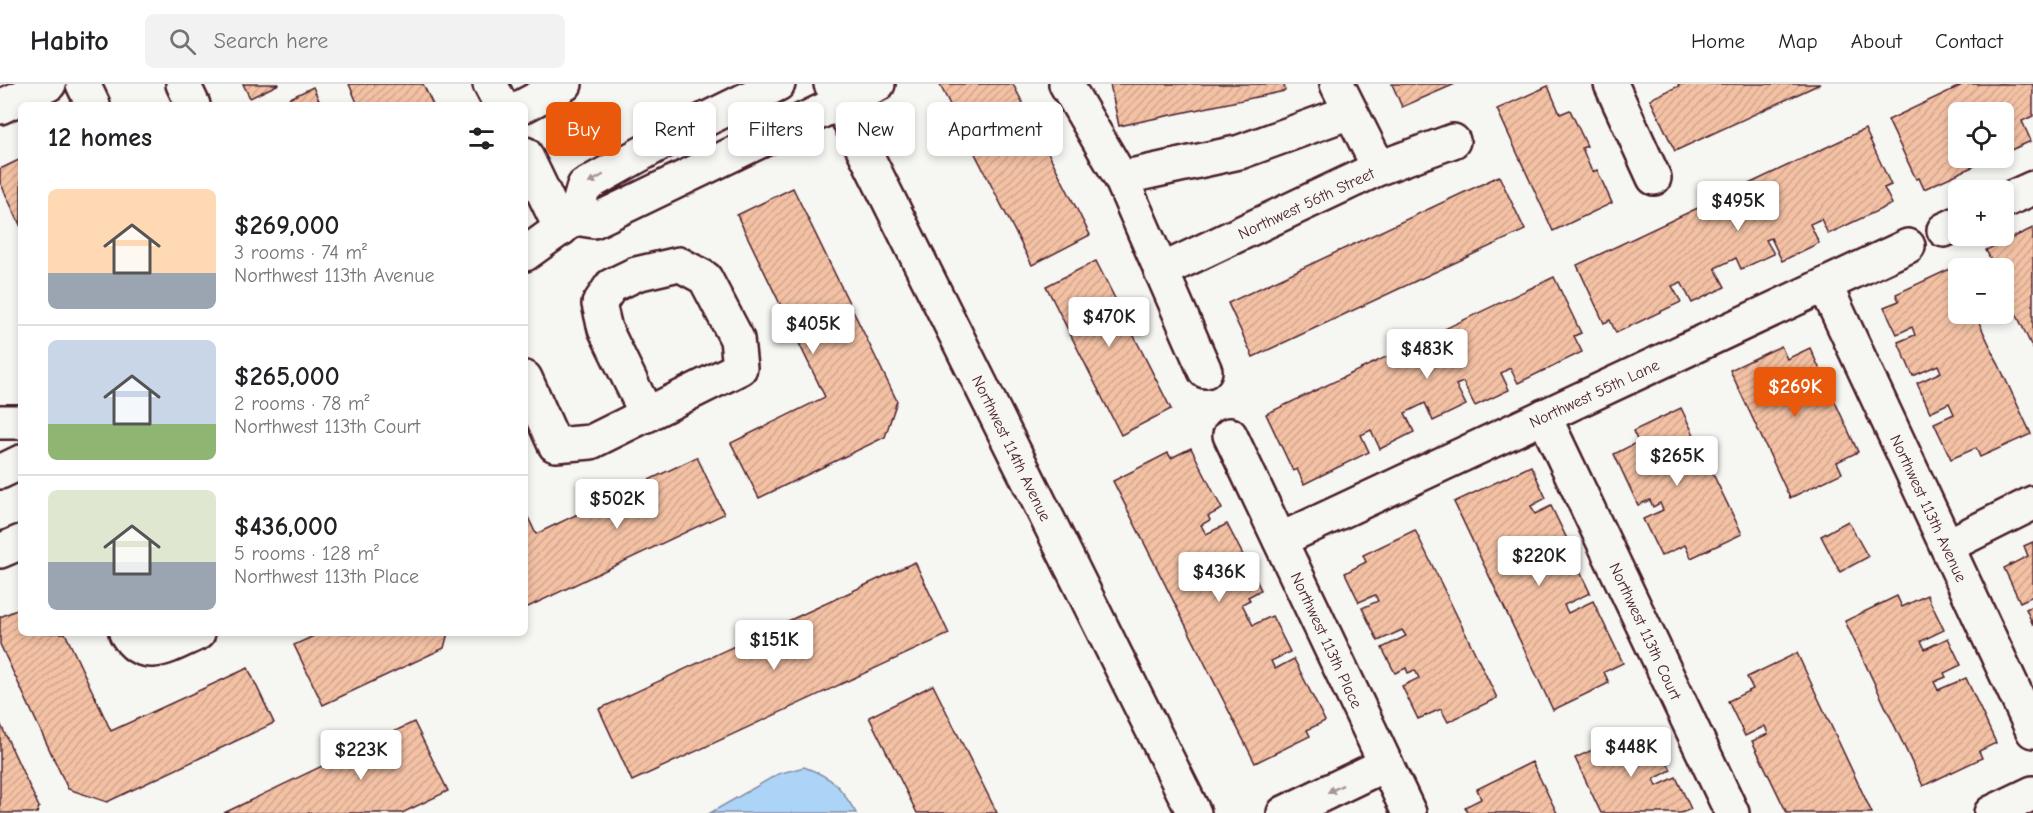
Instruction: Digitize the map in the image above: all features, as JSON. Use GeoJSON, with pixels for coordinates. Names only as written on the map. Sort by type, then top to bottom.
{"type":"FeatureCollection","features":[{"type":"Feature","properties":{"kind":"street"},"geometry":{"type":"LineString","coordinates":[[0,108],[49,84]]}},
{"type":"Feature","properties":{"kind":"street"},"geometry":{"type":"LineString","coordinates":[[83,84],[92,102]]}},
{"type":"Feature","properties":{"kind":"street"},"geometry":{"type":"LineString","coordinates":[[183,84],[192,102]]}},
{"type":"Feature","properties":{"kind":"street"},"geometry":{"type":"LineString","coordinates":[[490,84],[499,102]]}},
{"type":"Feature","properties":{"kind":"street"},"geometry":{"type":"LineString","coordinates":[[528,103],[565,84]]}},
{"type":"Feature","properties":{"kind":"street"},"geometry":{"type":"LineString","coordinates":[[528,252],[568,223],[584,186],[684,130],[777,84]]}},
{"type":"Feature","properties":{"kind":"street"},"geometry":{"type":"LineString","coordinates":[[568,223],[594,221],[646,196],[836,93],[878,84]]}},
{"type":"Feature","properties":{"kind":"street"},"geometry":{"type":"LineString","coordinates":[[1066,84],[1120,178],[1206,371]]}},
{"type":"Feature","properties":{"kind":"street"},"geometry":{"type":"LineString","coordinates":[[1611,84],[1654,178]]}},
{"type":"Feature","properties":{"kind":"street","name":"Northwest 114th Avenue"},"geometry":{"type":"LineString","coordinates":[[836,93],[1194,813]]}},
{"type":"Feature","properties":{"kind":"street"},"geometry":{"type":"LineString","coordinates":[[1120,178],[1240,152],[1343,98],[1379,168]]}},
{"type":"Feature","properties":{"kind":"street","name":"Northwest 56th Street"},"geometry":{"type":"LineString","coordinates":[[1161,271],[1379,168],[1454,141]]}},
{"type":"Feature","properties":{"kind":"street"},"geometry":{"type":"LineString","coordinates":[[528,159],[568,223]]}},
{"type":"Feature","properties":{"kind":"street"},"geometry":{"type":"LineString","coordinates":[[629,160],[646,196]]}},
{"type":"Feature","properties":{"kind":"street"},"geometry":{"type":"LineString","coordinates":[[2014,197],[2033,188]]}},
{"type":"Feature","properties":{"kind":"street","name":"Northwest 55th Lane"},"geometry":{"type":"LineString","coordinates":[[1280,540],[1908,246]]}},
{"type":"Feature","properties":{"kind":"street"},"geometry":{"type":"LineString","coordinates":[[528,385],[555,445],[591,442],[647,415],[740,368],[737,339],[705,278],[679,264],[636,274],[611,286],[599,304],[605,329],[647,415]]}},
{"type":"Feature","properties":{"kind":"street","name":"Northwest 113th Avenue"},"geometry":{"type":"LineString","coordinates":[[1825,285],[2033,731]]}},
{"type":"Feature","properties":{"kind":"street","name":"Northwest 113th Court"},"geometry":{"type":"LineString","coordinates":[[1544,416],[1732,813]]}},
{"type":"Feature","properties":{"kind":"street"},"geometry":{"type":"LineString","coordinates":[[0,422],[18,422]]}},
{"type":"Feature","properties":{"kind":"street","name":"Northwest 113th Place"},"geometry":{"type":"LineString","coordinates":[[1230,435],[1386,764],[1406,812]]}},
{"type":"Feature","properties":{"kind":"street"},"geometry":{"type":"LineString","coordinates":[[0,472],[18,463]]}},
{"type":"Feature","properties":{"kind":"street"},"geometry":{"type":"LineString","coordinates":[[1947,546],[2033,503]]}},
{"type":"Feature","properties":{"kind":"street"},"geometry":{"type":"LineString","coordinates":[[0,551],[18,543]]}},
{"type":"Feature","properties":{"kind":"street"},"geometry":{"type":"LineString","coordinates":[[128,636],[140,649],[158,650],[191,636]]}},
{"type":"Feature","properties":{"kind":"street"},"geometry":{"type":"LineString","coordinates":[[1284,813],[1386,764]]}},
{"type":"Feature","properties":{"kind":"street"},"geometry":{"type":"LineString","coordinates":[[1990,813],[2033,793]]}},
{"type":"Feature","properties":{"kind":"water"},"geometry":{"type":"Polygon","coordinates":[[[804,767],[823,775],[835,784],[856,813],[710,813],[778,774],[804,767]]]}},
{"type":"Feature","properties":{"kind":"building"},"geometry":{"type":"Polygon","coordinates":[[[243,84],[279,84],[250,98],[243,84]]]}},
{"type":"Feature","properties":{"kind":"building"},"geometry":{"type":"Polygon","coordinates":[[[349,84],[423,84],[432,102],[357,102],[349,84]]]}},
{"type":"Feature","properties":{"kind":"building"},"geometry":{"type":"Polygon","coordinates":[[[1013,84],[1022,102],[949,102],[940,85],[1013,84]]]}},
{"type":"Feature","properties":{"kind":"building"},"geometry":{"type":"Polygon","coordinates":[[[1110,84],[1284,84],[1285,91],[1119,126],[1110,84]]]}},
{"type":"Feature","properties":{"kind":"building"},"geometry":{"type":"Polygon","coordinates":[[[1392,84],[1455,84],[1402,107],[1392,84]]]}},
{"type":"Feature","properties":{"kind":"building"},"geometry":{"type":"Polygon","coordinates":[[[1678,84],[1820,84],[1675,151],[1650,99],[1679,86],[1678,84]]]}},
{"type":"Feature","properties":{"kind":"building"},"geometry":{"type":"Polygon","coordinates":[[[1964,84],[2033,84],[2033,116],[2022,121],[2031,141],[2014,149],[2014,102],[1948,102],[1948,168],[1970,168],[1924,189],[1919,178],[1916,179],[1888,120],[1964,84]]]}},
{"type":"Feature","properties":{"kind":"building"},"geometry":{"type":"Polygon","coordinates":[[[1548,86],[1560,114],[1570,110],[1587,146],[1582,148],[1592,172],[1597,170],[1612,203],[1553,231],[1497,109],[1548,86]]]}},
{"type":"Feature","properties":{"kind":"building"},"geometry":{"type":"Polygon","coordinates":[[[313,87],[320,102],[282,102],[313,87]]]}},
{"type":"Feature","properties":{"kind":"building"},"geometry":{"type":"Polygon","coordinates":[[[1865,129],[1891,185],[1884,188],[1892,204],[1828,234],[1821,219],[1810,224],[1819,243],[1782,261],[1771,238],[1766,240],[1774,254],[1741,269],[1736,258],[1715,268],[1725,287],[1692,303],[1681,282],[1672,286],[1681,302],[1616,333],[1610,320],[1604,323],[1577,265],[1865,129]]]}},
{"type":"Feature","properties":{"kind":"building"},"geometry":{"type":"Polygon","coordinates":[[[976,156],[1050,156],[1090,235],[1032,265],[976,156]]]}},
{"type":"Feature","properties":{"kind":"building"},"geometry":{"type":"Polygon","coordinates":[[[18,160],[18,221],[0,182],[0,169],[18,160]]]}},
{"type":"Feature","properties":{"kind":"building"},"geometry":{"type":"Polygon","coordinates":[[[1499,176],[1525,230],[1253,357],[1228,303],[1499,176]]]}},
{"type":"Feature","properties":{"kind":"building"},"geometry":{"type":"Polygon","coordinates":[[[793,188],[897,401],[885,437],[759,498],[731,443],[825,397],[737,215],[793,188]]]}},
{"type":"Feature","properties":{"kind":"building"},"geometry":{"type":"Polygon","coordinates":[[[2033,228],[2033,349],[2014,309],[2014,258],[1990,258],[1986,250],[1995,246],[2014,246],[2014,237],[2033,228]]]}},
{"type":"Feature","properties":{"kind":"building"},"geometry":{"type":"Polygon","coordinates":[[[1096,261],[1171,409],[1121,435],[1046,286],[1096,261]]]}},
{"type":"Feature","properties":{"kind":"building"},"geometry":{"type":"Polygon","coordinates":[[[1948,270],[1948,324],[1980,324],[2031,434],[1980,457],[1976,448],[1951,459],[1934,423],[1954,414],[1949,403],[1930,412],[1917,383],[1941,372],[1938,365],[1913,376],[1898,342],[1915,335],[1912,327],[1897,334],[1884,307],[1899,301],[1896,294],[1948,270]]]}},
{"type":"Feature","properties":{"kind":"building"},"geometry":{"type":"Polygon","coordinates":[[[1554,277],[1581,333],[1574,336],[1582,352],[1518,383],[1510,368],[1501,373],[1509,390],[1475,406],[1463,382],[1456,385],[1466,405],[1433,421],[1425,403],[1405,413],[1414,432],[1380,449],[1371,430],[1361,435],[1369,452],[1304,484],[1297,469],[1293,471],[1266,414],[1554,277]]]}},
{"type":"Feature","properties":{"kind":"building"},"geometry":{"type":"Polygon","coordinates":[[[1781,346],[1787,359],[1810,348],[1826,383],[1806,393],[1809,401],[1830,391],[1858,452],[1837,462],[1842,473],[1790,498],[1730,370],[1781,346]]]}},
{"type":"Feature","properties":{"kind":"building"},"geometry":{"type":"Polygon","coordinates":[[[1681,408],[1742,534],[1691,558],[1685,545],[1661,556],[1643,519],[1663,510],[1660,503],[1653,507],[1650,500],[1638,505],[1614,454],[1638,442],[1633,431],[1681,408]]]}},
{"type":"Feature","properties":{"kind":"building"},"geometry":{"type":"Polygon","coordinates":[[[1191,448],[1222,509],[1208,516],[1210,520],[1201,525],[1206,534],[1227,524],[1244,557],[1221,569],[1223,573],[1247,561],[1261,590],[1248,597],[1250,600],[1242,604],[1253,625],[1272,616],[1290,652],[1271,661],[1275,669],[1294,659],[1325,721],[1307,730],[1310,736],[1255,763],[1113,481],[1168,453],[1171,458],[1191,448]]]}},
{"type":"Feature","properties":{"kind":"building"},"geometry":{"type":"Polygon","coordinates":[[[697,457],[724,514],[528,607],[528,517],[536,534],[697,457]]]}},
{"type":"Feature","properties":{"kind":"building"},"geometry":{"type":"Polygon","coordinates":[[[1531,466],[1546,498],[1531,506],[1535,514],[1551,506],[1568,541],[1547,551],[1555,568],[1574,559],[1590,593],[1564,605],[1568,613],[1593,601],[1623,663],[1604,672],[1609,683],[1553,710],[1454,502],[1531,466]]]}},
{"type":"Feature","properties":{"kind":"building"},"geometry":{"type":"Polygon","coordinates":[[[1848,521],[1868,557],[1840,572],[1821,536],[1848,521]]]}},
{"type":"Feature","properties":{"kind":"building"},"geometry":{"type":"Polygon","coordinates":[[[1415,530],[1497,698],[1448,722],[1441,709],[1418,719],[1402,686],[1419,678],[1415,670],[1408,673],[1406,668],[1395,673],[1382,648],[1406,636],[1402,630],[1378,641],[1362,608],[1378,601],[1375,595],[1359,602],[1345,573],[1366,562],[1363,555],[1415,530]]]}},
{"type":"Feature","properties":{"kind":"building"},"geometry":{"type":"Polygon","coordinates":[[[2033,542],[2033,596],[2020,602],[2004,568],[2028,556],[2024,546],[2033,542]]]}},
{"type":"Feature","properties":{"kind":"building"},"geometry":{"type":"Polygon","coordinates":[[[915,562],[949,634],[632,781],[599,709],[915,562]]]}},
{"type":"Feature","properties":{"kind":"building"},"geometry":{"type":"Polygon","coordinates":[[[1927,595],[1944,630],[1921,641],[1925,649],[1948,638],[1961,665],[1944,673],[1946,677],[1934,682],[1938,690],[1966,678],[1996,743],[1979,751],[1982,758],[1923,786],[1845,621],[1897,596],[1902,607],[1927,595]]]}},
{"type":"Feature","properties":{"kind":"building"},"geometry":{"type":"Polygon","coordinates":[[[2033,606],[2033,625],[2026,609],[2033,606]]]}},
{"type":"Feature","properties":{"kind":"building"},"geometry":{"type":"Polygon","coordinates":[[[18,609],[18,636],[66,636],[111,731],[248,668],[274,723],[107,802],[68,789],[0,644],[0,617],[18,609]]]}},
{"type":"Feature","properties":{"kind":"building"},"geometry":{"type":"Polygon","coordinates":[[[314,636],[447,636],[444,648],[323,705],[294,645],[314,636]]]}},
{"type":"Feature","properties":{"kind":"building"},"geometry":{"type":"Polygon","coordinates":[[[1797,653],[1872,813],[1787,813],[1752,741],[1768,734],[1765,726],[1745,736],[1728,701],[1753,689],[1747,677],[1797,653]]]}},
{"type":"Feature","properties":{"kind":"building"},"geometry":{"type":"Polygon","coordinates":[[[933,685],[997,813],[917,813],[869,717],[933,685]]]}},
{"type":"Feature","properties":{"kind":"building"},"geometry":{"type":"Polygon","coordinates":[[[414,722],[448,791],[402,813],[224,813],[414,722]]]}},
{"type":"Feature","properties":{"kind":"building"},"geometry":{"type":"Polygon","coordinates":[[[0,723],[39,807],[37,813],[0,813],[0,723]]]}},
{"type":"Feature","properties":{"kind":"building"},"geometry":{"type":"Polygon","coordinates":[[[1626,734],[1631,746],[1654,735],[1671,770],[1654,779],[1657,786],[1676,777],[1691,809],[1681,813],[1601,813],[1575,758],[1626,734]]]}},
{"type":"Feature","properties":{"kind":"building"},"geometry":{"type":"Polygon","coordinates":[[[1532,762],[1557,813],[1468,813],[1465,807],[1481,799],[1477,789],[1532,762]]]}}]}
